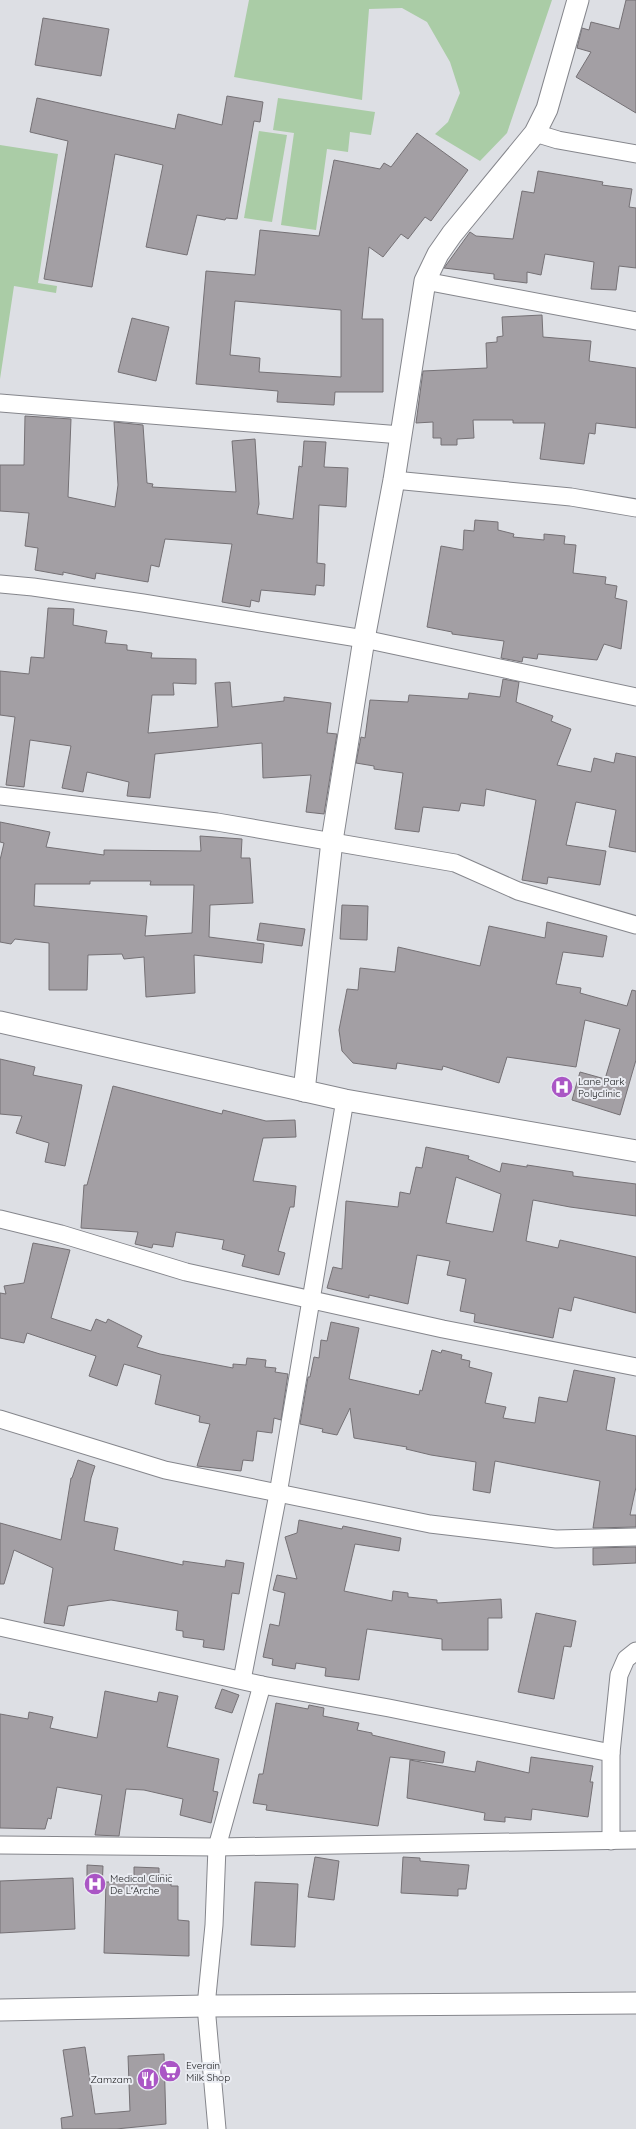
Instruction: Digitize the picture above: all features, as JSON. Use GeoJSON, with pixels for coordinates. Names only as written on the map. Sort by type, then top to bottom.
{"type":"FeatureCollection","features":[{"type":"Feature","properties":{"kind":"street"},"geometry":{"type":"LineString","coordinates":[[304,1091],[332,841],[364,638],[394,480],[425,281],[438,254],[452,234],[535,133],[547,109],[578,0]]}},
{"type":"Feature","properties":{"kind":"street"},"geometry":{"type":"LineString","coordinates":[[535,133],[558,140],[636,154]]}},
{"type":"Feature","properties":{"kind":"street"},"geometry":{"type":"LineString","coordinates":[[425,281],[636,321]]}},
{"type":"Feature","properties":{"kind":"street"},"geometry":{"type":"LineString","coordinates":[[0,403],[400,435]]}},
{"type":"Feature","properties":{"kind":"street"},"geometry":{"type":"LineString","coordinates":[[394,480],[571,497],[636,508]]}},
{"type":"Feature","properties":{"kind":"street"},"geometry":{"type":"LineString","coordinates":[[0,584],[33,587],[135,602],[364,638],[636,697]]}},
{"type":"Feature","properties":{"kind":"street"},"geometry":{"type":"LineString","coordinates":[[0,796],[217,822],[455,863],[518,891],[636,925]]}},
{"type":"Feature","properties":{"kind":"street"},"geometry":{"type":"LineString","coordinates":[[0,1022],[345,1100],[636,1151]]}},
{"type":"Feature","properties":{"kind":"street"},"geometry":{"type":"LineString","coordinates":[[242,1680],[278,1494],[345,1100]]}},
{"type":"Feature","properties":{"kind":"street"},"geometry":{"type":"LineString","coordinates":[[0,1219],[61,1234],[186,1272],[311,1301],[636,1367]]}},
{"type":"Feature","properties":{"kind":"street"},"geometry":{"type":"LineString","coordinates":[[0,1419],[166,1470],[430,1524],[556,1539],[636,1537]]}},
{"type":"Feature","properties":{"kind":"street"},"geometry":{"type":"LineString","coordinates":[[0,1627],[262,1685],[390,1708],[611,1753]]}},
{"type":"Feature","properties":{"kind":"street"},"geometry":{"type":"LineString","coordinates":[[611,1841],[611,1753],[620,1675],[626,1659],[636,1651]]}},
{"type":"Feature","properties":{"kind":"street"},"geometry":{"type":"LineString","coordinates":[[217,2129],[206,2006],[214,1925],[217,1847],[262,1685]]}},
{"type":"Feature","properties":{"kind":"street"},"geometry":{"type":"LineString","coordinates":[[0,1844],[217,1847],[636,1840]]}},
{"type":"Feature","properties":{"kind":"street"},"geometry":{"type":"LineString","coordinates":[[0,2010],[206,2006],[636,2003]]}},
{"type":"Feature","properties":{"kind":"green space"},"geometry":{"type":"Polygon","coordinates":[[[249,0],[552,0],[507,133],[480,161],[435,134],[448,122],[460,93],[450,62],[427,22],[402,8],[369,9],[362,100],[234,77],[249,0]]]}},
{"type":"Feature","properties":{"kind":"green space"},"geometry":{"type":"Polygon","coordinates":[[[278,98],[375,112],[371,135],[350,132],[348,152],[327,149],[316,230],[281,225],[294,133],[273,130],[278,98]]]}},
{"type":"Feature","properties":{"kind":"green space"},"geometry":{"type":"Polygon","coordinates":[[[259,131],[287,135],[272,222],[244,218],[259,131]]]}},
{"type":"Feature","properties":{"kind":"green space"},"geometry":{"type":"Polygon","coordinates":[[[0,145],[58,154],[38,283],[57,286],[56,293],[14,286],[0,379],[0,145]]]}},
{"type":"Feature","properties":{"kind":"building"},"geometry":{"type":"Polygon","coordinates":[[[626,0],[636,0],[636,113],[576,77],[591,52],[577,48],[582,28],[589,30],[591,22],[619,29],[626,0]]]}},
{"type":"Feature","properties":{"kind":"building"},"geometry":{"type":"Polygon","coordinates":[[[43,18],[109,29],[101,76],[35,65],[43,18]]]}},
{"type":"Feature","properties":{"kind":"building"},"geometry":{"type":"Polygon","coordinates":[[[227,96],[263,102],[260,122],[254,121],[237,219],[226,218],[225,220],[197,215],[187,255],[146,247],[163,165],[115,154],[92,287],[44,279],[68,141],[30,132],[37,98],[175,129],[178,114],[222,125],[227,96]]]}},
{"type":"Feature","properties":{"kind":"building"},"geometry":{"type":"Polygon","coordinates":[[[417,133],[468,170],[431,221],[425,217],[408,239],[401,234],[383,257],[369,247],[362,319],[383,319],[383,392],[335,392],[334,405],[277,402],[278,391],[196,384],[206,271],[255,275],[260,230],[319,236],[334,160],[380,169],[384,163],[391,167],[417,133]],[[235,301],[230,355],[260,358],[259,372],[341,377],[341,310],[235,301]]]}},
{"type":"Feature","properties":{"kind":"building"},"geometry":{"type":"Polygon","coordinates":[[[538,171],[603,182],[602,185],[632,189],[629,207],[636,208],[636,268],[619,266],[616,290],[591,289],[594,262],[545,254],[541,275],[527,272],[527,283],[494,279],[494,274],[444,268],[470,232],[476,236],[513,239],[522,191],[534,193],[538,171]]]}},
{"type":"Feature","properties":{"kind":"building"},"geometry":{"type":"Polygon","coordinates":[[[542,315],[543,337],[591,341],[589,361],[636,368],[636,428],[596,423],[595,434],[589,433],[584,464],[540,459],[545,423],[513,423],[513,420],[473,420],[474,438],[457,439],[457,445],[441,445],[441,438],[433,438],[433,422],[416,423],[423,371],[487,368],[486,343],[497,342],[497,337],[503,336],[502,317],[542,315]]]}},
{"type":"Feature","properties":{"kind":"building"},"geometry":{"type":"Polygon","coordinates":[[[132,318],[169,327],[156,381],[118,372],[132,318]]]}},
{"type":"Feature","properties":{"kind":"building"},"geometry":{"type":"Polygon","coordinates":[[[25,416],[71,419],[68,497],[115,507],[118,485],[114,422],[143,425],[147,483],[153,484],[152,487],[236,492],[232,441],[255,439],[259,504],[257,514],[293,519],[299,466],[302,467],[304,441],[326,442],[324,467],[348,468],[346,507],[319,505],[317,563],[325,564],[324,586],[316,585],[315,595],[261,590],[259,602],[251,600],[250,607],[222,602],[232,544],[165,539],[159,567],[151,565],[148,582],[96,573],[95,579],[63,572],[63,575],[35,570],[38,548],[25,546],[29,513],[0,511],[0,465],[24,465],[25,416]]]}},
{"type":"Feature","properties":{"kind":"building"},"geometry":{"type":"Polygon","coordinates":[[[475,520],[498,522],[498,530],[514,534],[513,537],[544,540],[544,534],[565,536],[564,544],[576,545],[573,573],[606,577],[605,584],[617,586],[615,598],[627,601],[621,649],[604,644],[597,660],[538,654],[537,659],[523,657],[522,662],[501,658],[504,641],[452,634],[452,632],[427,627],[441,546],[463,550],[464,530],[474,531],[475,520]]]}},
{"type":"Feature","properties":{"kind":"building"},"geometry":{"type":"Polygon","coordinates":[[[48,608],[74,609],[73,625],[107,631],[105,643],[127,645],[127,650],[152,653],[151,658],[196,659],[196,684],[173,683],[174,695],[152,695],[148,733],[218,727],[215,683],[230,682],[232,707],[284,701],[284,697],[331,703],[327,733],[337,734],[324,814],[306,812],[311,775],[263,778],[262,743],[155,754],[150,798],[127,796],[129,782],[87,772],[83,792],[62,788],[71,746],[30,740],[24,787],[6,785],[15,717],[0,715],[0,671],[29,674],[31,657],[44,658],[48,608]]]}},
{"type":"Feature","properties":{"kind":"building"},"geometry":{"type":"Polygon","coordinates":[[[503,679],[519,682],[516,702],[553,716],[551,721],[571,729],[557,765],[591,772],[594,758],[614,763],[616,753],[636,757],[636,852],[609,847],[616,810],[576,802],[566,845],[606,851],[600,885],[548,877],[547,884],[522,880],[536,800],[486,789],[484,806],[461,803],[459,811],[423,807],[419,832],[395,829],[403,773],[374,769],[374,766],[356,763],[361,737],[365,738],[370,700],[408,702],[409,695],[468,699],[469,693],[500,697],[503,679]]]}},
{"type":"Feature","properties":{"kind":"building"},"geometry":{"type":"Polygon","coordinates":[[[0,822],[50,832],[46,847],[104,855],[104,850],[201,851],[200,836],[242,839],[241,858],[250,858],[253,903],[210,905],[209,937],[264,944],[262,963],[194,955],[195,993],[146,997],[144,957],[124,959],[122,954],[88,955],[87,990],[49,990],[49,943],[15,939],[11,944],[0,942],[0,860],[4,843],[0,842],[0,822]],[[90,881],[90,884],[35,884],[34,906],[147,916],[145,936],[192,933],[194,885],[150,885],[151,881],[90,881]]]}},
{"type":"Feature","properties":{"kind":"building"},"geometry":{"type":"Polygon","coordinates":[[[342,905],[368,906],[367,940],[340,939],[342,905]]]}},
{"type":"Feature","properties":{"kind":"building"},"geometry":{"type":"Polygon","coordinates":[[[547,922],[607,936],[603,957],[563,952],[556,984],[581,988],[580,993],[627,1006],[632,990],[636,991],[636,1060],[620,1115],[572,1100],[580,1072],[605,1079],[620,1029],[585,1020],[576,1067],[507,1057],[499,1083],[443,1066],[442,1070],[397,1063],[396,1069],[353,1063],[342,1051],[339,1030],[347,989],[358,990],[360,968],[395,972],[398,947],[480,966],[489,926],[545,938],[547,922]]]}},
{"type":"Feature","properties":{"kind":"building"},"geometry":{"type":"Polygon","coordinates":[[[260,923],[305,929],[302,946],[257,940],[260,923]]]}},
{"type":"Feature","properties":{"kind":"building"},"geometry":{"type":"Polygon","coordinates":[[[0,1059],[35,1067],[33,1075],[82,1085],[65,1166],[45,1162],[49,1143],[16,1133],[22,1116],[0,1114],[0,1059]]]}},
{"type":"Feature","properties":{"kind":"building"},"geometry":{"type":"Polygon","coordinates":[[[113,1086],[222,1114],[223,1110],[266,1121],[295,1120],[296,1137],[263,1138],[253,1181],[296,1186],[294,1207],[290,1207],[278,1251],[285,1253],[279,1275],[242,1266],[245,1255],[222,1249],[224,1240],[176,1232],[173,1247],[153,1244],[152,1248],[135,1244],[138,1232],[81,1228],[84,1185],[87,1185],[113,1086]]]}},
{"type":"Feature","properties":{"kind":"building"},"geometry":{"type":"Polygon","coordinates":[[[426,1147],[469,1156],[468,1159],[500,1172],[502,1163],[527,1167],[527,1165],[573,1172],[573,1176],[636,1184],[636,1216],[570,1207],[533,1200],[526,1241],[558,1248],[560,1240],[636,1257],[636,1313],[574,1297],[571,1311],[559,1308],[553,1338],[474,1322],[475,1314],[460,1311],[466,1279],[447,1275],[450,1261],[417,1255],[408,1304],[369,1295],[369,1298],[327,1288],[333,1267],[342,1269],[346,1201],[398,1207],[400,1192],[410,1194],[416,1167],[422,1168],[426,1147]],[[456,1177],[446,1223],[493,1232],[501,1194],[456,1177]]]}},
{"type":"Feature","properties":{"kind":"building"},"geometry":{"type":"Polygon","coordinates":[[[33,1243],[70,1250],[51,1318],[91,1331],[96,1319],[106,1323],[108,1319],[142,1336],[137,1347],[160,1354],[233,1368],[233,1364],[246,1365],[247,1358],[266,1360],[265,1367],[276,1368],[275,1372],[288,1374],[281,1420],[274,1418],[272,1433],[257,1431],[253,1461],[243,1460],[241,1471],[197,1466],[210,1424],[199,1422],[200,1416],[155,1404],[161,1375],[124,1364],[117,1386],[89,1376],[96,1356],[27,1333],[24,1343],[0,1338],[0,1293],[6,1294],[4,1286],[24,1283],[33,1243]]]}},
{"type":"Feature","properties":{"kind":"building"},"geometry":{"type":"Polygon","coordinates":[[[331,1322],[359,1328],[349,1379],[419,1395],[420,1390],[422,1391],[432,1350],[441,1353],[442,1350],[462,1355],[461,1359],[470,1361],[469,1367],[492,1373],[485,1403],[506,1407],[503,1418],[535,1423],[539,1397],[567,1402],[574,1370],[615,1378],[606,1430],[636,1436],[636,1487],[630,1515],[636,1515],[636,1527],[593,1528],[600,1481],[495,1461],[490,1493],[473,1490],[476,1462],[431,1455],[406,1449],[407,1447],[354,1438],[350,1408],[337,1435],[322,1432],[323,1429],[300,1424],[308,1377],[310,1377],[314,1357],[319,1358],[321,1340],[327,1341],[331,1322]]]}},
{"type":"Feature","properties":{"kind":"building"},"geometry":{"type":"Polygon","coordinates":[[[78,1460],[95,1466],[91,1478],[84,1521],[118,1528],[114,1550],[183,1565],[183,1561],[225,1567],[226,1560],[244,1563],[239,1594],[232,1593],[224,1650],[203,1647],[204,1640],[183,1637],[183,1631],[176,1630],[178,1611],[111,1600],[68,1606],[64,1626],[44,1623],[53,1568],[14,1550],[4,1584],[0,1584],[0,1523],[61,1540],[71,1478],[78,1460]]]}},
{"type":"Feature","properties":{"kind":"building"},"geometry":{"type":"Polygon","coordinates":[[[299,1520],[342,1529],[343,1526],[401,1538],[399,1551],[355,1544],[344,1591],[392,1601],[393,1591],[408,1593],[408,1597],[437,1600],[437,1603],[501,1599],[502,1618],[488,1618],[488,1650],[442,1650],[442,1639],[367,1629],[359,1680],[325,1676],[326,1668],[296,1663],[295,1669],[272,1665],[273,1659],[263,1657],[270,1624],[279,1626],[285,1593],[273,1590],[277,1575],[297,1579],[285,1537],[297,1533],[299,1520]]]}},
{"type":"Feature","properties":{"kind":"building"},"geometry":{"type":"Polygon","coordinates":[[[636,1547],[636,1563],[593,1565],[593,1548],[636,1547]]]}},
{"type":"Feature","properties":{"kind":"building"},"geometry":{"type":"Polygon","coordinates":[[[536,1613],[576,1621],[571,1647],[564,1646],[554,1699],[518,1692],[536,1613]]]}},
{"type":"Feature","properties":{"kind":"building"},"geometry":{"type":"Polygon","coordinates":[[[222,1689],[239,1695],[232,1713],[215,1708],[222,1689]]]}},
{"type":"Feature","properties":{"kind":"building"},"geometry":{"type":"Polygon","coordinates":[[[105,1691],[157,1702],[159,1692],[178,1696],[167,1747],[219,1759],[213,1791],[218,1792],[211,1823],[180,1815],[183,1799],[144,1790],[126,1789],[119,1836],[95,1835],[102,1795],[57,1787],[51,1819],[48,1818],[45,1829],[0,1828],[0,1714],[28,1719],[29,1712],[53,1717],[50,1728],[97,1738],[105,1691]]]}},
{"type":"Feature","properties":{"kind":"building"},"geometry":{"type":"Polygon","coordinates":[[[276,1703],[308,1709],[309,1705],[324,1708],[323,1716],[359,1723],[357,1730],[372,1733],[372,1735],[445,1752],[443,1763],[390,1757],[378,1826],[266,1810],[267,1805],[253,1803],[259,1774],[263,1774],[276,1703]]]}},
{"type":"Feature","properties":{"kind":"building"},"geometry":{"type":"Polygon","coordinates":[[[531,1757],[593,1766],[590,1782],[593,1782],[588,1817],[532,1809],[531,1820],[505,1817],[505,1822],[484,1820],[485,1813],[407,1798],[410,1760],[475,1772],[477,1761],[529,1773],[531,1757]]]}},
{"type":"Feature","properties":{"kind":"building"},"geometry":{"type":"Polygon","coordinates":[[[315,1857],[339,1861],[334,1900],[308,1897],[315,1857]]]}},
{"type":"Feature","properties":{"kind":"building"},"geometry":{"type":"Polygon","coordinates":[[[403,1857],[420,1858],[420,1861],[469,1865],[466,1889],[458,1889],[458,1896],[401,1893],[403,1857]]]}},
{"type":"Feature","properties":{"kind":"building"},"geometry":{"type":"Polygon","coordinates":[[[87,1865],[103,1866],[102,1891],[87,1891],[87,1865]]]}},
{"type":"Feature","properties":{"kind":"building"},"geometry":{"type":"Polygon","coordinates":[[[134,1867],[159,1868],[159,1875],[171,1875],[171,1886],[178,1886],[178,1920],[189,1921],[189,1956],[104,1953],[106,1882],[134,1882],[134,1867]]]}},
{"type":"Feature","properties":{"kind":"building"},"geometry":{"type":"Polygon","coordinates":[[[73,1878],[75,1929],[0,1933],[0,1881],[73,1878]]]}},
{"type":"Feature","properties":{"kind":"building"},"geometry":{"type":"Polygon","coordinates":[[[255,1882],[298,1884],[295,1947],[251,1945],[255,1882]]]}},
{"type":"Feature","properties":{"kind":"building"},"geometry":{"type":"Polygon","coordinates":[[[85,2047],[95,2114],[130,2111],[128,2056],[164,2054],[166,2124],[116,2129],[62,2129],[61,2118],[73,2116],[63,2050],[85,2047]]]}},
{"type":"Feature","properties":{"kind":"place","name":"Lane Park Polyclinic"},"geometry":{"type":"Point","coordinates":[562,1087]}},
{"type":"Feature","properties":{"kind":"place","name":"Medical Clinic De L'Arche"},"geometry":{"type":"Point","coordinates":[95,1884]}},
{"type":"Feature","properties":{"kind":"place","name":"Everain Milk Shop"},"geometry":{"type":"Point","coordinates":[170,2071]}},
{"type":"Feature","properties":{"kind":"place","name":"Zamzam"},"geometry":{"type":"Point","coordinates":[148,2079]}}]}
